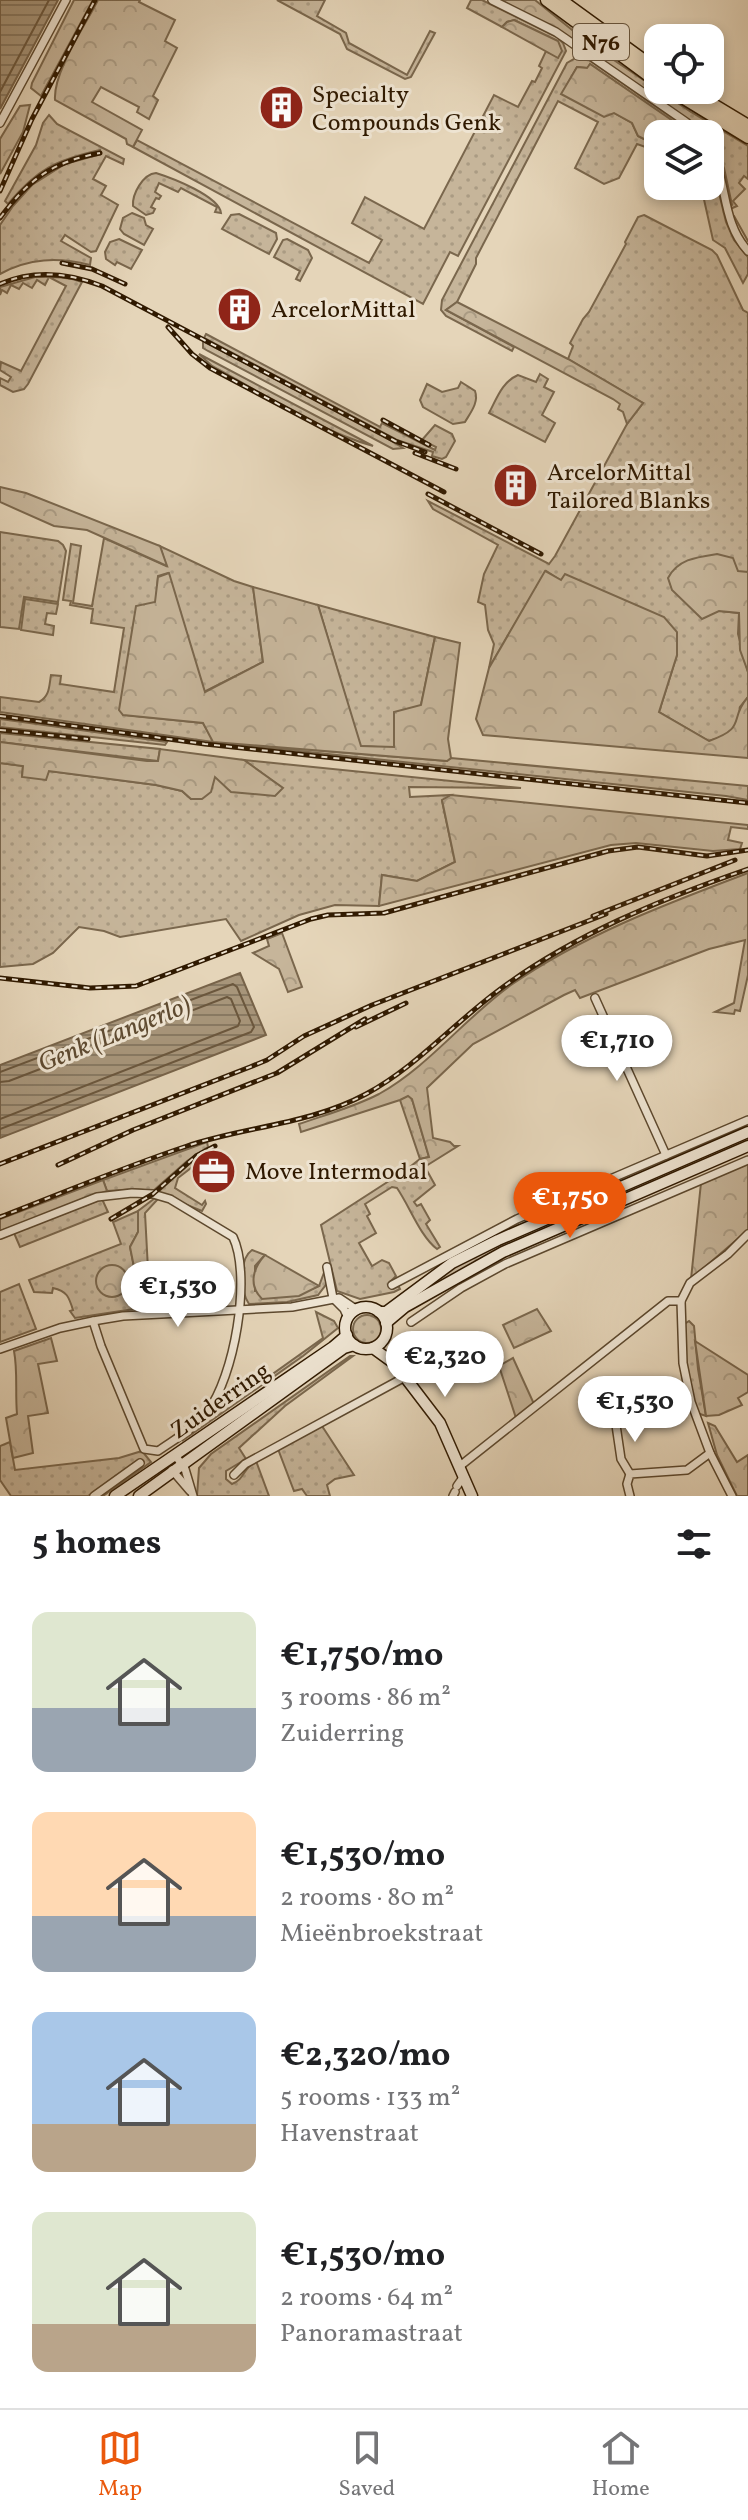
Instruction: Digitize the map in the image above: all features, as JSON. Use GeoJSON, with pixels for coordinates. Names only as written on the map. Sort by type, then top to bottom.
{"type":"FeatureCollection","features":[{"type":"Feature","properties":{"kind":"highway","name":"N76"},"geometry":{"type":"LineString","coordinates":[[547,0],[644,72]]}},
{"type":"Feature","properties":{"kind":"highway","name":"N76"},"geometry":{"type":"LineString","coordinates":[[560,0],[644,61]]}},
{"type":"Feature","properties":{"kind":"highway"},"geometry":{"type":"LineString","coordinates":[[694,104],[748,137]]}},
{"type":"Feature","properties":{"kind":"highway"},"geometry":{"type":"LineString","coordinates":[[711,104],[748,126]]}},
{"type":"Feature","properties":{"kind":"main road"},"geometry":{"type":"LineString","coordinates":[[386,1323],[402,1304],[452,1263],[498,1240],[748,1132]]}},
{"type":"Feature","properties":{"kind":"main road"},"geometry":{"type":"LineString","coordinates":[[379,1312],[386,1323],[383,1340],[373,1348],[354,1345],[347,1335],[348,1318],[357,1310],[369,1308],[386,1312],[546,1232],[748,1146]]}},
{"type":"Feature","properties":{"kind":"main road","name":"Zuiderring"},"geometry":{"type":"LineString","coordinates":[[115,1496],[347,1335]]}},
{"type":"Feature","properties":{"kind":"main road"},"geometry":{"type":"LineString","coordinates":[[383,1340],[395,1364],[440,1423],[458,1483],[472,1496]]}},
{"type":"Feature","properties":{"kind":"main road","name":"Zuiderring"},"geometry":{"type":"LineString","coordinates":[[139,1496],[336,1353],[354,1345]]}},
{"type":"Feature","properties":{"kind":"main road"},"geometry":{"type":"LineString","coordinates":[[373,1348],[395,1364]]}},
{"type":"Feature","properties":{"kind":"street"},"geometry":{"type":"LineString","coordinates":[[0,123],[66,0]]}},
{"type":"Feature","properties":{"kind":"street"},"geometry":{"type":"LineString","coordinates":[[492,0],[556,32],[683,120]]}},
{"type":"Feature","properties":{"kind":"street"},"geometry":{"type":"LineString","coordinates":[[724,194],[731,225],[748,251]]}},
{"type":"Feature","properties":{"kind":"street"},"geometry":{"type":"LineString","coordinates":[[595,998],[666,1155]]}},
{"type":"Feature","properties":{"kind":"street"},"geometry":{"type":"LineString","coordinates":[[392,1285],[517,1219],[748,1120]]}},
{"type":"Feature","properties":{"kind":"street"},"geometry":{"type":"LineString","coordinates":[[411,1322],[461,1288],[505,1264],[748,1160]]}},
{"type":"Feature","properties":{"kind":"street"},"geometry":{"type":"LineString","coordinates":[[0,1235],[97,1197],[132,1193],[165,1197],[233,1237],[238,1247],[241,1310],[218,1395],[196,1424],[158,1451],[144,1449],[93,1321]]}},
{"type":"Feature","properties":{"kind":"street"},"geometry":{"type":"LineString","coordinates":[[732,1496],[710,1453],[691,1402],[685,1377],[681,1301],[690,1283],[748,1234]]}},
{"type":"Feature","properties":{"kind":"street"},"geometry":{"type":"LineString","coordinates":[[327,1267],[333,1298],[348,1318]]}},
{"type":"Feature","properties":{"kind":"street"},"geometry":{"type":"LineString","coordinates":[[403,1279],[402,1304],[424,1313]]}},
{"type":"Feature","properties":{"kind":"street"},"geometry":{"type":"LineString","coordinates":[[0,1349],[60,1328],[123,1316],[292,1307],[333,1298],[339,1298],[357,1310]]}},
{"type":"Feature","properties":{"kind":"street"},"geometry":{"type":"LineString","coordinates":[[458,1483],[664,1304],[681,1301]]}},
{"type":"Feature","properties":{"kind":"street"},"geometry":{"type":"LineString","coordinates":[[234,1475],[245,1464],[405,1377]]}},
{"type":"Feature","properties":{"kind":"street"},"geometry":{"type":"LineString","coordinates":[[616,1425],[621,1459],[630,1474],[627,1484],[630,1496]]}},
{"type":"Feature","properties":{"kind":"street"},"geometry":{"type":"LineString","coordinates":[[630,1474],[687,1470],[710,1453]]}},
{"type":"Feature","properties":{"kind":"street"},"geometry":{"type":"LineString","coordinates":[[172,1458],[183,1466],[193,1496]]}},
{"type":"Feature","properties":{"kind":"street"},"geometry":{"type":"LineString","coordinates":[[172,1458],[173,1473],[193,1496]]}},
{"type":"Feature","properties":{"kind":"street"},"geometry":{"type":"LineString","coordinates":[[94,1496],[140,1463]]}},
{"type":"Feature","properties":{"kind":"green space"},"geometry":{"type":"Polygon","coordinates":[[[74,0],[93,0],[41,96],[31,88],[32,83],[74,0]]]}},
{"type":"Feature","properties":{"kind":"green space"},"geometry":{"type":"Polygon","coordinates":[[[98,0],[140,0],[175,20],[165,41],[177,48],[153,96],[158,100],[149,119],[137,112],[139,107],[101,87],[92,102],[142,130],[133,147],[127,144],[126,139],[55,100],[64,63],[98,0]]]}},
{"type":"Feature","properties":{"kind":"green space"},"geometry":{"type":"Polygon","coordinates":[[[277,0],[325,0],[317,16],[346,33],[349,43],[407,75],[430,31],[435,33],[411,77],[405,79],[347,49],[340,34],[277,0]]]}},
{"type":"Feature","properties":{"kind":"green space"},"geometry":{"type":"Polygon","coordinates":[[[471,0],[482,0],[557,37],[566,51],[458,256],[450,252],[423,304],[133,147],[137,140],[369,263],[382,240],[352,223],[365,197],[424,229],[494,95],[518,107],[542,68],[539,66],[546,51],[558,57],[557,41],[514,20],[502,27],[467,8],[471,0]]]}},
{"type":"Feature","properties":{"kind":"green space"},"geometry":{"type":"Polygon","coordinates":[[[501,0],[535,0],[587,42],[583,47],[501,0]]]}},
{"type":"Feature","properties":{"kind":"green space"},"geometry":{"type":"Polygon","coordinates":[[[514,20],[558,41],[562,51],[558,58],[502,27],[514,20]]]}},
{"type":"Feature","properties":{"kind":"green space"},"geometry":{"type":"Polygon","coordinates":[[[587,42],[644,80],[644,89],[583,47],[587,42]]]}},
{"type":"Feature","properties":{"kind":"green space"},"geometry":{"type":"Polygon","coordinates":[[[579,56],[586,58],[644,98],[644,101],[590,64],[588,68],[577,67],[562,94],[632,123],[638,136],[644,139],[644,146],[637,144],[619,178],[604,184],[575,168],[598,122],[558,101],[476,258],[457,302],[446,310],[514,347],[512,351],[446,316],[441,310],[442,300],[567,63],[579,56]]]}},
{"type":"Feature","properties":{"kind":"green space"},"geometry":{"type":"Polygon","coordinates":[[[590,64],[671,120],[644,120],[644,139],[638,136],[632,123],[614,113],[604,117],[561,94],[577,67],[587,68],[590,64]]]}},
{"type":"Feature","properties":{"kind":"green space"},"geometry":{"type":"Polygon","coordinates":[[[648,104],[675,120],[671,120],[648,104]]]}},
{"type":"Feature","properties":{"kind":"green space"},"geometry":{"type":"Polygon","coordinates":[[[665,104],[679,104],[704,120],[688,120],[665,104]]]}},
{"type":"Feature","properties":{"kind":"green space"},"geometry":{"type":"Polygon","coordinates":[[[30,105],[23,132],[0,174],[0,139],[20,106],[30,105]]]}},
{"type":"Feature","properties":{"kind":"green space"},"geometry":{"type":"Polygon","coordinates":[[[49,115],[57,124],[124,159],[123,164],[106,156],[93,179],[106,186],[101,195],[118,205],[96,251],[91,252],[65,235],[61,241],[91,258],[90,265],[44,260],[0,274],[0,225],[13,206],[32,185],[65,164],[101,154],[100,150],[59,162],[28,182],[8,204],[5,201],[49,115]]]}},
{"type":"Feature","properties":{"kind":"green space"},"geometry":{"type":"Polygon","coordinates":[[[724,132],[748,146],[748,179],[744,176],[739,183],[745,189],[733,201],[737,206],[730,209],[724,183],[724,132]]]}},
{"type":"Feature","properties":{"kind":"green space"},"geometry":{"type":"Polygon","coordinates":[[[156,173],[204,194],[212,200],[218,207],[221,213],[215,212],[217,207],[181,188],[178,192],[159,183],[155,192],[161,196],[151,207],[155,209],[153,213],[146,215],[133,206],[134,196],[139,185],[156,173]]]}},
{"type":"Feature","properties":{"kind":"green space"},"geometry":{"type":"Polygon","coordinates":[[[704,200],[721,200],[734,240],[748,257],[748,274],[743,283],[725,248],[713,240],[704,200]]]}},
{"type":"Feature","properties":{"kind":"green space"},"geometry":{"type":"Polygon","coordinates":[[[132,213],[144,218],[146,225],[153,229],[144,245],[120,229],[123,218],[132,213]]]}},
{"type":"Feature","properties":{"kind":"green space"},"geometry":{"type":"Polygon","coordinates":[[[239,214],[276,233],[277,239],[269,254],[222,229],[231,215],[239,214]]]}},
{"type":"Feature","properties":{"kind":"green space"},"geometry":{"type":"Polygon","coordinates":[[[644,215],[712,250],[743,310],[748,313],[748,572],[738,572],[719,611],[739,613],[738,634],[748,672],[748,697],[740,707],[738,722],[728,735],[709,741],[659,712],[677,655],[546,571],[489,668],[494,644],[488,630],[485,605],[478,602],[484,574],[498,545],[433,509],[428,501],[549,564],[627,424],[643,403],[568,359],[573,346],[570,343],[638,217],[644,215]]]}},
{"type":"Feature","properties":{"kind":"green space"},"geometry":{"type":"Polygon","coordinates":[[[119,239],[142,250],[131,269],[106,259],[105,252],[110,242],[119,239]]]}},
{"type":"Feature","properties":{"kind":"green space"},"geometry":{"type":"Polygon","coordinates":[[[287,239],[308,250],[312,258],[300,281],[296,279],[300,271],[274,257],[283,240],[287,239]]]}},
{"type":"Feature","properties":{"kind":"green space"},"geometry":{"type":"Polygon","coordinates":[[[35,277],[49,277],[45,285],[37,280],[32,288],[23,283],[19,289],[11,285],[7,293],[2,290],[0,295],[0,287],[35,277]]]}},
{"type":"Feature","properties":{"kind":"green space"},"geometry":{"type":"Polygon","coordinates":[[[49,277],[82,282],[28,384],[24,389],[13,392],[0,385],[0,378],[8,382],[11,377],[0,370],[1,362],[21,371],[66,286],[49,277]]]}},
{"type":"Feature","properties":{"kind":"green space"},"geometry":{"type":"Polygon","coordinates":[[[457,302],[568,359],[643,403],[627,424],[623,412],[618,409],[620,404],[613,399],[446,310],[457,302]]]}},
{"type":"Feature","properties":{"kind":"green space"},"geometry":{"type":"Polygon","coordinates":[[[206,334],[380,427],[382,423],[435,450],[436,447],[422,440],[435,425],[452,434],[455,441],[446,457],[432,456],[433,452],[397,440],[204,338],[206,334]]]}},
{"type":"Feature","properties":{"kind":"green space"},"geometry":{"type":"Polygon","coordinates":[[[203,341],[403,448],[393,449],[208,351],[203,348],[203,341]]]}},
{"type":"Feature","properties":{"kind":"green space"},"geometry":{"type":"Polygon","coordinates":[[[199,354],[373,446],[332,431],[291,410],[212,366],[199,354]]]}},
{"type":"Feature","properties":{"kind":"green space"},"geometry":{"type":"Polygon","coordinates":[[[540,374],[548,379],[544,387],[554,392],[542,415],[555,423],[545,442],[489,413],[500,391],[512,378],[518,375],[536,382],[540,374]]]}},
{"type":"Feature","properties":{"kind":"green space"},"geometry":{"type":"Polygon","coordinates":[[[461,382],[476,395],[474,407],[465,422],[453,424],[423,407],[420,400],[427,384],[442,392],[458,388],[461,382]]]}},
{"type":"Feature","properties":{"kind":"green space"},"geometry":{"type":"Polygon","coordinates":[[[0,487],[26,493],[160,546],[167,566],[87,530],[54,526],[0,502],[0,487]]]}},
{"type":"Feature","properties":{"kind":"green space"},"geometry":{"type":"Polygon","coordinates":[[[0,532],[58,541],[66,551],[58,602],[24,597],[19,629],[0,627],[0,532]]]}},
{"type":"Feature","properties":{"kind":"green space"},"geometry":{"type":"Polygon","coordinates":[[[104,538],[166,566],[160,546],[253,587],[263,662],[204,692],[168,573],[158,576],[156,602],[124,715],[203,723],[214,742],[447,761],[451,758],[748,786],[748,800],[213,742],[0,712],[0,697],[43,700],[51,675],[61,676],[60,684],[114,692],[124,628],[91,623],[93,609],[70,605],[71,601],[63,600],[71,544],[81,546],[73,603],[92,606],[104,538]]]}},
{"type":"Feature","properties":{"kind":"green space"},"geometry":{"type":"Polygon","coordinates":[[[717,554],[733,558],[738,571],[748,572],[748,672],[740,650],[739,613],[719,611],[702,619],[672,590],[668,578],[683,563],[717,554]]]}},
{"type":"Feature","properties":{"kind":"green space"},"geometry":{"type":"Polygon","coordinates":[[[545,571],[561,580],[565,574],[664,617],[677,632],[677,655],[659,712],[709,741],[733,727],[748,697],[748,758],[483,735],[476,719],[489,668],[545,571]]]}},
{"type":"Feature","properties":{"kind":"green space"},"geometry":{"type":"Polygon","coordinates":[[[169,573],[205,692],[263,662],[253,587],[318,605],[361,746],[394,747],[394,712],[421,705],[435,637],[460,643],[448,739],[451,758],[447,761],[213,742],[203,723],[123,715],[119,710],[136,606],[155,602],[158,577],[169,573]]]}},
{"type":"Feature","properties":{"kind":"green space"},"geometry":{"type":"Polygon","coordinates":[[[25,599],[58,604],[56,614],[47,613],[45,624],[54,626],[53,635],[21,630],[25,599]]]}},
{"type":"Feature","properties":{"kind":"green space"},"geometry":{"type":"Polygon","coordinates":[[[318,605],[435,637],[421,705],[395,748],[360,746],[318,605]]]}},
{"type":"Feature","properties":{"kind":"green space"},"geometry":{"type":"Polygon","coordinates":[[[0,719],[167,742],[165,745],[0,727],[0,719]]]}},
{"type":"Feature","properties":{"kind":"green space"},"geometry":{"type":"Polygon","coordinates":[[[0,733],[160,749],[158,761],[0,742],[0,733]]]}},
{"type":"Feature","properties":{"kind":"green space"},"geometry":{"type":"Polygon","coordinates":[[[0,742],[147,761],[158,761],[160,749],[244,760],[283,788],[275,796],[231,792],[215,777],[211,792],[202,799],[191,799],[182,791],[156,785],[49,771],[46,780],[22,777],[23,766],[0,763],[0,742]]]}},
{"type":"Feature","properties":{"kind":"green space"},"geometry":{"type":"Polygon","coordinates":[[[244,760],[521,788],[409,787],[410,797],[451,795],[442,801],[455,862],[417,881],[382,875],[379,906],[335,905],[299,915],[241,941],[226,919],[120,937],[79,927],[53,953],[33,964],[0,967],[0,763],[23,766],[22,776],[49,771],[156,785],[182,791],[191,799],[215,777],[282,788],[244,760]]]}},
{"type":"Feature","properties":{"kind":"green space"},"geometry":{"type":"Polygon","coordinates":[[[451,795],[748,825],[748,829],[731,827],[728,840],[742,843],[740,849],[713,851],[636,843],[611,845],[379,906],[382,875],[417,881],[455,862],[442,800],[451,795]]]}},
{"type":"Feature","properties":{"kind":"green space"},"geometry":{"type":"Polygon","coordinates":[[[748,873],[748,975],[740,1011],[735,1010],[734,1014],[715,1012],[734,1003],[745,940],[709,949],[580,998],[575,990],[564,995],[473,1044],[427,1088],[433,1138],[458,1146],[410,1176],[406,1170],[420,1159],[429,1157],[412,1099],[408,1096],[301,1132],[299,1124],[360,1103],[397,1083],[494,998],[538,967],[626,922],[748,873]]]}},
{"type":"Feature","properties":{"kind":"green space"},"geometry":{"type":"Polygon","coordinates":[[[282,933],[302,987],[288,992],[279,969],[253,953],[269,946],[267,939],[282,933]]]}},
{"type":"Feature","properties":{"kind":"green space"},"geometry":{"type":"Polygon","coordinates":[[[408,1095],[412,1099],[429,1157],[420,1159],[400,1100],[408,1095]]]}},
{"type":"Feature","properties":{"kind":"green space"},"geometry":{"type":"Polygon","coordinates":[[[748,1136],[748,1142],[401,1304],[463,1260],[748,1136]]]}},
{"type":"Feature","properties":{"kind":"green space"},"geometry":{"type":"Polygon","coordinates":[[[207,1142],[208,1147],[153,1191],[107,1191],[103,1180],[207,1142]]]}},
{"type":"Feature","properties":{"kind":"green space"},"geometry":{"type":"Polygon","coordinates":[[[209,1150],[211,1157],[204,1160],[206,1168],[201,1174],[191,1168],[178,1178],[175,1188],[202,1205],[205,1201],[202,1211],[157,1193],[188,1165],[209,1150]]]}},
{"type":"Feature","properties":{"kind":"green space"},"geometry":{"type":"Polygon","coordinates":[[[748,1164],[748,1230],[691,1279],[701,1183],[748,1164]]]}},
{"type":"Feature","properties":{"kind":"green space"},"geometry":{"type":"Polygon","coordinates":[[[425,1167],[435,1185],[414,1202],[417,1206],[421,1204],[430,1220],[426,1224],[440,1247],[437,1249],[425,1237],[397,1188],[392,1187],[365,1204],[376,1233],[359,1243],[372,1266],[382,1260],[389,1263],[396,1276],[390,1282],[392,1287],[398,1285],[400,1289],[360,1299],[337,1291],[321,1225],[406,1170],[411,1176],[425,1167]]]}},
{"type":"Feature","properties":{"kind":"green space"},"geometry":{"type":"Polygon","coordinates":[[[103,1180],[107,1191],[0,1231],[0,1219],[103,1180]]]}},
{"type":"Feature","properties":{"kind":"green space"},"geometry":{"type":"Polygon","coordinates":[[[155,1198],[157,1200],[145,1213],[150,1307],[134,1308],[140,1297],[130,1247],[138,1232],[138,1211],[155,1198]]]}},
{"type":"Feature","properties":{"kind":"green space"},"geometry":{"type":"Polygon","coordinates":[[[102,1199],[108,1212],[20,1247],[14,1233],[102,1199]]]}},
{"type":"Feature","properties":{"kind":"green space"},"geometry":{"type":"Polygon","coordinates":[[[138,1211],[138,1232],[130,1247],[140,1297],[134,1309],[75,1318],[70,1311],[73,1310],[69,1298],[61,1291],[53,1288],[52,1293],[34,1292],[29,1280],[121,1244],[113,1222],[138,1211]]]}},
{"type":"Feature","properties":{"kind":"green space"},"geometry":{"type":"Polygon","coordinates":[[[252,1250],[265,1255],[255,1266],[255,1291],[312,1289],[319,1286],[325,1270],[328,1282],[318,1295],[287,1302],[249,1304],[242,1276],[245,1260],[252,1250]]]}},
{"type":"Feature","properties":{"kind":"green space"},"geometry":{"type":"Polygon","coordinates":[[[265,1255],[319,1286],[299,1296],[262,1299],[255,1288],[254,1277],[265,1255]]]}},
{"type":"Feature","properties":{"kind":"green space"},"geometry":{"type":"Polygon","coordinates":[[[112,1265],[123,1270],[128,1281],[123,1292],[112,1297],[101,1292],[96,1281],[101,1270],[112,1265]]]}},
{"type":"Feature","properties":{"kind":"green space"},"geometry":{"type":"Polygon","coordinates":[[[19,1284],[36,1329],[0,1342],[0,1292],[19,1284]]]}},
{"type":"Feature","properties":{"kind":"green space"},"geometry":{"type":"Polygon","coordinates":[[[537,1309],[551,1331],[514,1348],[503,1325],[537,1309]]]}},
{"type":"Feature","properties":{"kind":"green space"},"geometry":{"type":"Polygon","coordinates":[[[316,1312],[334,1321],[338,1328],[182,1441],[212,1414],[220,1400],[225,1400],[229,1405],[323,1338],[316,1312]]]}},
{"type":"Feature","properties":{"kind":"green space"},"geometry":{"type":"Polygon","coordinates":[[[367,1315],[377,1319],[381,1329],[377,1339],[367,1343],[357,1339],[353,1329],[357,1319],[367,1315]]]}},
{"type":"Feature","properties":{"kind":"green space"},"geometry":{"type":"Polygon","coordinates":[[[689,1321],[694,1326],[706,1416],[697,1413],[687,1372],[683,1325],[689,1321]]]}},
{"type":"Feature","properties":{"kind":"green space"},"geometry":{"type":"Polygon","coordinates":[[[51,1338],[57,1361],[38,1364],[48,1413],[28,1416],[33,1453],[13,1458],[6,1418],[17,1414],[14,1351],[51,1338]]]}},
{"type":"Feature","properties":{"kind":"green space"},"geometry":{"type":"Polygon","coordinates":[[[695,1341],[748,1375],[748,1392],[738,1398],[742,1405],[719,1415],[706,1416],[695,1341]]]}},
{"type":"Feature","properties":{"kind":"green space"},"geometry":{"type":"Polygon","coordinates":[[[353,1356],[285,1406],[239,1448],[246,1459],[226,1471],[226,1479],[232,1484],[236,1482],[256,1461],[269,1496],[197,1496],[199,1468],[211,1454],[353,1356]]]}},
{"type":"Feature","properties":{"kind":"green space"},"geometry":{"type":"Polygon","coordinates":[[[513,1358],[534,1404],[516,1418],[499,1366],[513,1358]]]}},
{"type":"Feature","properties":{"kind":"green space"},"geometry":{"type":"Polygon","coordinates":[[[708,1423],[715,1426],[737,1462],[748,1455],[748,1496],[737,1496],[717,1455],[708,1423]]]}},
{"type":"Feature","properties":{"kind":"green space"},"geometry":{"type":"Polygon","coordinates":[[[322,1426],[354,1475],[335,1479],[327,1485],[330,1496],[307,1496],[302,1489],[294,1491],[278,1449],[322,1426]]]}},
{"type":"Feature","properties":{"kind":"green space"},"geometry":{"type":"Polygon","coordinates":[[[10,1442],[15,1470],[119,1458],[142,1451],[151,1462],[103,1496],[100,1496],[142,1467],[139,1462],[88,1496],[11,1496],[0,1480],[0,1446],[10,1442]]]}},
{"type":"Feature","properties":{"kind":"water"},"geometry":{"type":"Polygon","coordinates":[[[0,0],[58,0],[0,109],[0,0]]]}},
{"type":"Feature","properties":{"kind":"water","name":"Genk (Langerlo)"},"geometry":{"type":"Polygon","coordinates":[[[240,973],[266,1035],[0,1138],[0,1065],[240,973]]]}},
{"type":"Feature","properties":{"kind":"waterway"},"geometry":{"type":"LineString","coordinates":[[724,168],[732,205]]}},
{"type":"Feature","properties":{"kind":"waterway"},"geometry":{"type":"LineString","coordinates":[[734,216],[748,241]]}},
{"type":"Feature","properties":{"kind":"railway"},"geometry":{"type":"LineString","coordinates":[[0,191],[32,119],[95,0]]}},
{"type":"Feature","properties":{"kind":"railway"},"geometry":{"type":"LineString","coordinates":[[0,218],[21,193],[43,174],[68,161],[100,153]]}},
{"type":"Feature","properties":{"kind":"railway"},"geometry":{"type":"LineString","coordinates":[[62,263],[92,269],[125,284]]}},
{"type":"Feature","properties":{"kind":"railway"},"geometry":{"type":"LineString","coordinates":[[0,284],[26,276],[51,274],[102,286],[395,441],[425,452]]}},
{"type":"Feature","properties":{"kind":"railway"},"geometry":{"type":"LineString","coordinates":[[168,327],[192,354],[210,368],[444,492]]}},
{"type":"Feature","properties":{"kind":"railway"},"geometry":{"type":"LineString","coordinates":[[383,420],[429,445]]}},
{"type":"Feature","properties":{"kind":"railway"},"geometry":{"type":"LineString","coordinates":[[415,453],[456,469]]}},
{"type":"Feature","properties":{"kind":"railway"},"geometry":{"type":"LineString","coordinates":[[428,494],[541,554]]}},
{"type":"Feature","properties":{"kind":"railway"},"geometry":{"type":"LineString","coordinates":[[0,716],[205,744],[748,803]]}},
{"type":"Feature","properties":{"kind":"railway"},"geometry":{"type":"LineString","coordinates":[[0,730],[88,739]]}},
{"type":"Feature","properties":{"kind":"railway"},"geometry":{"type":"LineString","coordinates":[[0,978],[90,988],[136,986],[311,919],[328,915],[384,913],[608,851],[638,847],[707,856],[748,850]]}},
{"type":"Feature","properties":{"kind":"railway"},"geometry":{"type":"LineString","coordinates":[[593,916],[735,860]]}},
{"type":"Feature","properties":{"kind":"railway"},"geometry":{"type":"LineString","coordinates":[[0,1217],[187,1146],[300,1119],[366,1094],[418,1058],[499,990],[557,952],[650,906],[748,869]]}},
{"type":"Feature","properties":{"kind":"railway"},"geometry":{"type":"LineString","coordinates":[[0,1164],[267,1060],[304,1036],[372,1005],[606,914]]}},
{"type":"Feature","properties":{"kind":"railway"},"geometry":{"type":"LineString","coordinates":[[356,1027],[406,1003]]}},
{"type":"Feature","properties":{"kind":"railway"},"geometry":{"type":"LineString","coordinates":[[58,1165],[133,1130],[277,1073],[365,1019]]}},
{"type":"Feature","properties":{"kind":"railway"},"geometry":{"type":"LineString","coordinates":[[111,1219],[153,1194],[196,1156],[215,1146]]}},
{"type":"Feature","properties":{"kind":"place","name":"Specialty Compounds Genk"},"geometry":{"type":"Point","coordinates":[281,108]}},
{"type":"Feature","properties":{"kind":"place","name":"ArcelorMittal"},"geometry":{"type":"Point","coordinates":[240,309]}},
{"type":"Feature","properties":{"kind":"place","name":"ArcelorMittal Tailored Blanks"},"geometry":{"type":"Point","coordinates":[516,486]}},
{"type":"Feature","properties":{"kind":"place","name":"Move Intermodal"},"geometry":{"type":"Point","coordinates":[214,1171]}}]}
